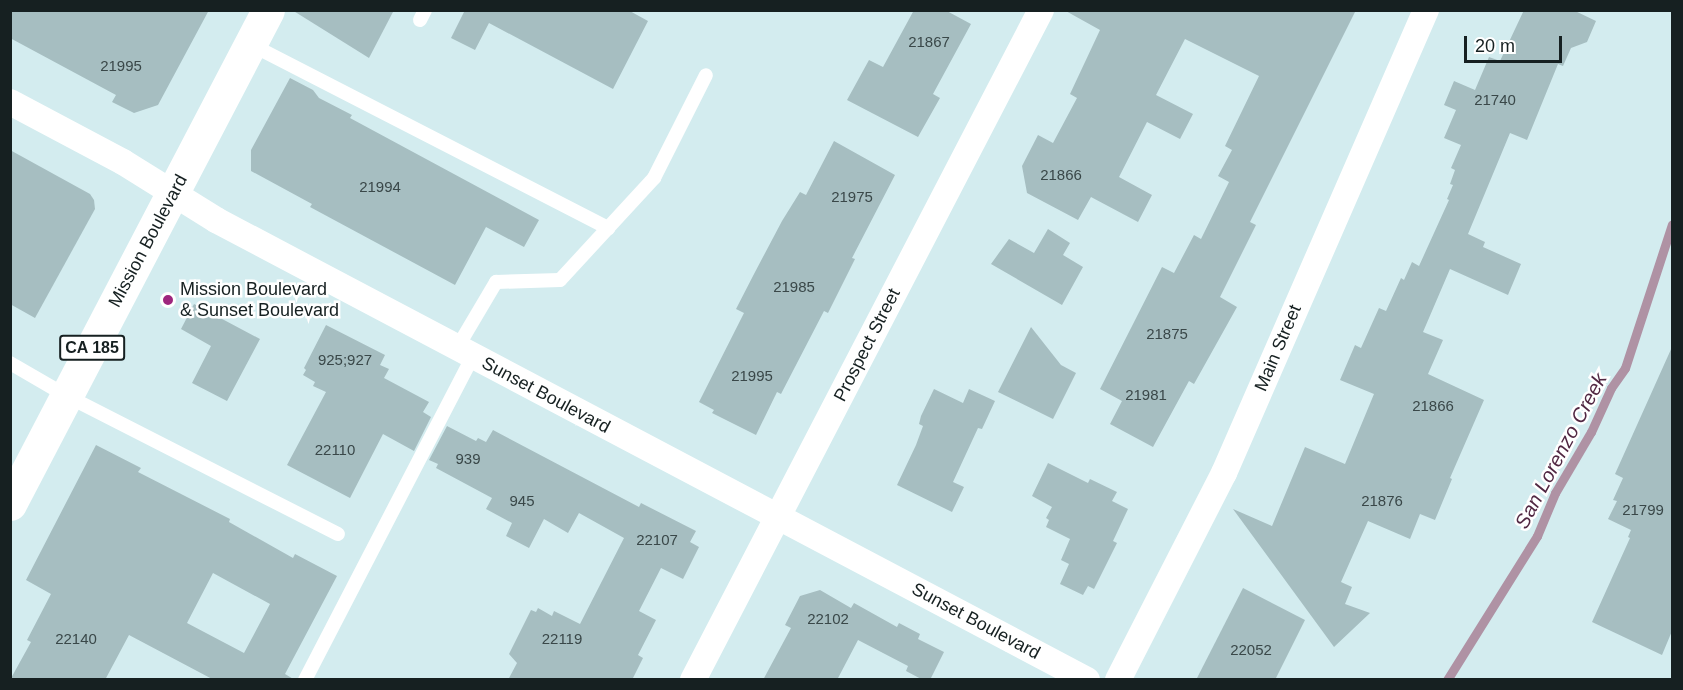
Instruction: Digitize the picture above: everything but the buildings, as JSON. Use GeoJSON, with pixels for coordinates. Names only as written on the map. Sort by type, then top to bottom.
{"type":"FeatureCollection","features":[{"type":"Feature","properties":{"kind":"main road","name":"Mission Boulevard"},"geometry":{"type":"LineString","coordinates":[[10,504],[268,10]]}},
{"type":"Feature","properties":{"kind":"street","name":"Prospect Street"},"geometry":{"type":"LineString","coordinates":[[693,680],[1041,10]]}},
{"type":"Feature","properties":{"kind":"street","name":"Main Street"},"geometry":{"type":"LineString","coordinates":[[1118,680],[1224,473],[1426,10]]}},
{"type":"Feature","properties":{"kind":"street","name":"Sunset Boulevard"},"geometry":{"type":"LineString","coordinates":[[10,102],[123,162],[216,220],[1087,680]]}},
{"type":"Feature","properties":{"kind":"lane"},"geometry":{"type":"LineString","coordinates":[[250,44],[608,228]]}},
{"type":"Feature","properties":{"kind":"lane"},"geometry":{"type":"LineString","coordinates":[[305,680],[465,352],[496,282],[560,280],[654,178],[706,75]]}},
{"type":"Feature","properties":{"kind":"lane"},"geometry":{"type":"LineString","coordinates":[[10,363],[67,396],[338,534]]}},
{"type":"Feature","properties":{"kind":"waterway","name":"San Lorenzo Creek"},"geometry":{"type":"LineString","coordinates":[[1447,680],[1537,536],[1555,493],[1591,432],[1611,388],[1625,368],[1672,224]]}},
{"type":"Feature","properties":{"kind":"place","name":"Mission Boulevard & Sunset Boulevard"},"geometry":{"type":"Point","coordinates":[168,300]}}]}
